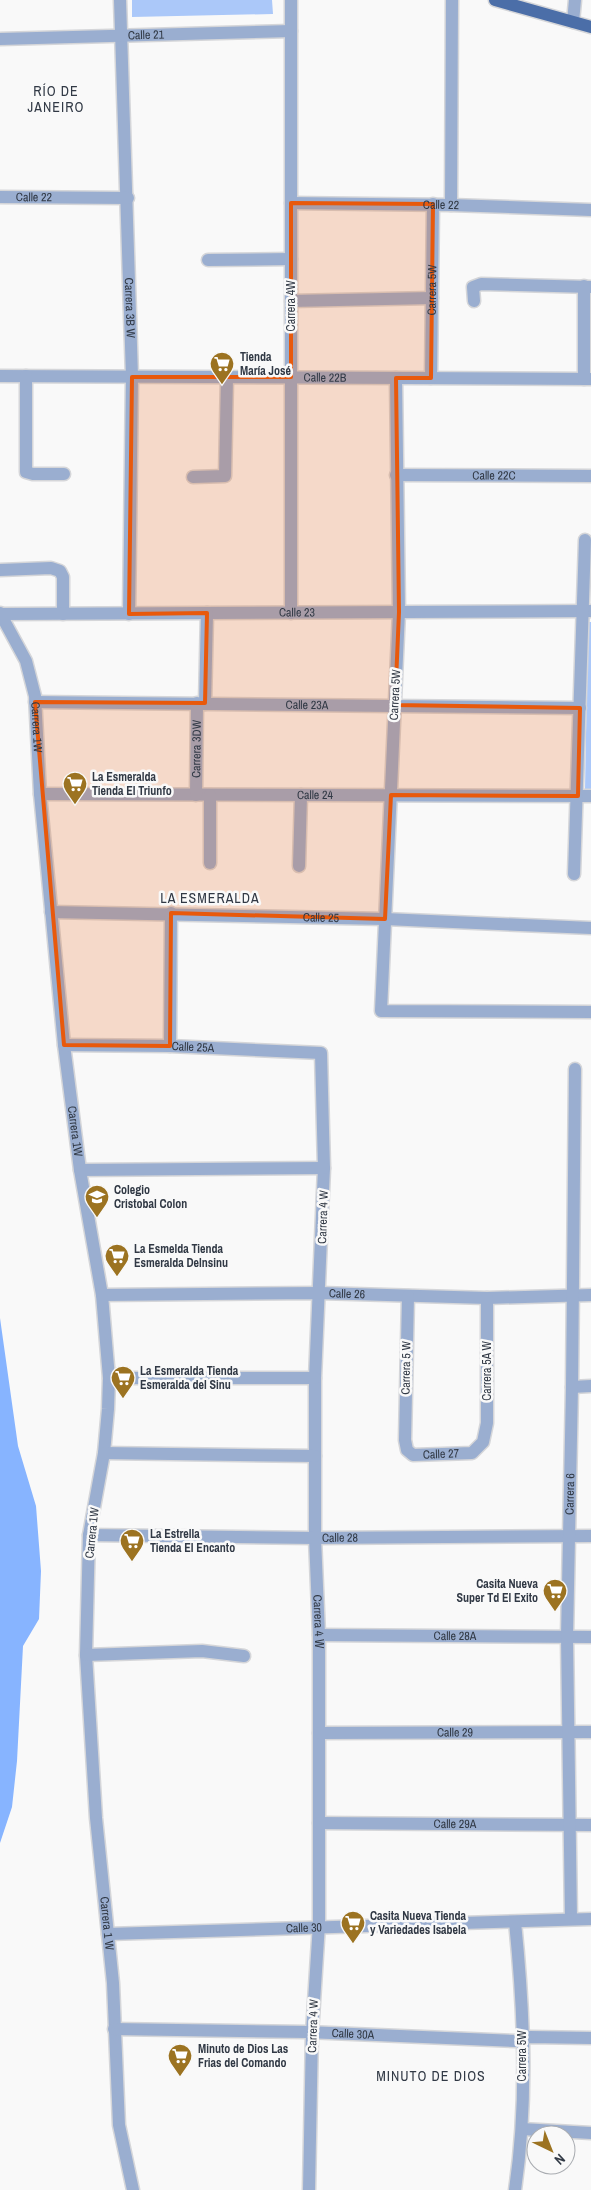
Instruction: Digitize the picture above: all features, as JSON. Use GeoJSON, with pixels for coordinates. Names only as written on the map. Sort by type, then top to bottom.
{"type":"FeatureCollection","features":[{"type":"Feature","properties":{"kind":"main road"},"geometry":{"type":"LineString","coordinates":[[495,0],[591,27]]}},
{"type":"Feature","properties":{"kind":"street","name":"Carrera 3B W"},"geometry":{"type":"LineString","coordinates":[[120,0],[128,198],[132,376],[129,614]]}},
{"type":"Feature","properties":{"kind":"street","name":"Carrera 4W"},"geometry":{"type":"LineString","coordinates":[[291,0],[291,613]]}},
{"type":"Feature","properties":{"kind":"street"},"geometry":{"type":"LineString","coordinates":[[451,204],[452,0]]}},
{"type":"Feature","properties":{"kind":"street"},"geometry":{"type":"LineString","coordinates":[[573,22],[575,0]]}},
{"type":"Feature","properties":{"kind":"street","name":"Calle 21"},"geometry":{"type":"LineString","coordinates":[[0,39],[291,31]]}},
{"type":"Feature","properties":{"kind":"street","name":"Calle 22"},"geometry":{"type":"LineString","coordinates":[[0,197],[128,198]]}},
{"type":"Feature","properties":{"kind":"street","name":"Calle 22"},"geometry":{"type":"LineString","coordinates":[[291,203],[451,204],[591,210]]}},
{"type":"Feature","properties":{"kind":"street","name":"Carrera 5W"},"geometry":{"type":"LineString","coordinates":[[431,378],[433,204]]}},
{"type":"Feature","properties":{"kind":"street"},"geometry":{"type":"LineString","coordinates":[[208,260],[291,259]]}},
{"type":"Feature","properties":{"kind":"street"},"geometry":{"type":"LineString","coordinates":[[474,301],[474,287],[481,284],[587,286],[587,379]]}},
{"type":"Feature","properties":{"kind":"street"},"geometry":{"type":"LineString","coordinates":[[291,301],[432,298]]}},
{"type":"Feature","properties":{"kind":"street","name":"Calle 22B"},"geometry":{"type":"LineString","coordinates":[[0,376],[587,379]]}},
{"type":"Feature","properties":{"kind":"street"},"geometry":{"type":"LineString","coordinates":[[26,376],[26,472],[33,474],[64,474]]}},
{"type":"Feature","properties":{"kind":"street"},"geometry":{"type":"LineString","coordinates":[[193,477],[225,476],[227,377]]}},
{"type":"Feature","properties":{"kind":"street","name":"Carrera 5W"},"geometry":{"type":"LineString","coordinates":[[396,378],[399,612],[380,1012],[591,1012]]}},
{"type":"Feature","properties":{"kind":"street","name":"Calle 22C"},"geometry":{"type":"LineString","coordinates":[[396,475],[591,476]]}},
{"type":"Feature","properties":{"kind":"street"},"geometry":{"type":"LineString","coordinates":[[574,874],[585,796],[580,708],[587,611],[585,540]]}},
{"type":"Feature","properties":{"kind":"street"},"geometry":{"type":"LineString","coordinates":[[0,570],[51,568],[60,571],[63,577],[63,614]]}},
{"type":"Feature","properties":{"kind":"street","name":"Calle 23"},"geometry":{"type":"LineString","coordinates":[[1,614],[587,611]]}},
{"type":"Feature","properties":{"kind":"street","name":"Carrera 3DW"},"geometry":{"type":"LineString","coordinates":[[196,795],[207,613]]}},
{"type":"Feature","properties":{"kind":"street","name":"Carrera 1W"},"geometry":{"type":"LineString","coordinates":[[1,614],[26,661],[35,702],[40,794],[64,1046],[80,1170],[102,1295],[108,1378],[104,1453],[89,1535],[86,1655]]}},
{"type":"Feature","properties":{"kind":"street","name":"Calle 23A"},"geometry":{"type":"LineString","coordinates":[[35,702],[580,708]]}},
{"type":"Feature","properties":{"kind":"street","name":"Calle 24"},"geometry":{"type":"LineString","coordinates":[[40,794],[585,796]]}},
{"type":"Feature","properties":{"kind":"street","name":"Carrera 3DW"},"geometry":{"type":"LineString","coordinates":[[210,795],[210,863]]}},
{"type":"Feature","properties":{"kind":"street"},"geometry":{"type":"LineString","coordinates":[[299,866],[301,795]]}},
{"type":"Feature","properties":{"kind":"street","name":"Calle 25"},"geometry":{"type":"LineString","coordinates":[[51,912],[171,913],[385,919],[591,928]]}},
{"type":"Feature","properties":{"kind":"street"},"geometry":{"type":"LineString","coordinates":[[170,1046],[171,913]]}},
{"type":"Feature","properties":{"kind":"street","name":"Calle 25A"},"geometry":{"type":"LineString","coordinates":[[64,1046],[170,1046],[321,1053]]}},
{"type":"Feature","properties":{"kind":"street","name":"Carrera 4 W"},"geometry":{"type":"LineString","coordinates":[[309,2190],[312,2033],[319,1928],[319,1635],[315,1538],[315,1378],[324,1168],[321,1053]]}},
{"type":"Feature","properties":{"kind":"street","name":"Carrera 6"},"geometry":{"type":"LineString","coordinates":[[571,1919],[567,1637],[575,1070]]}},
{"type":"Feature","properties":{"kind":"street"},"geometry":{"type":"LineString","coordinates":[[80,1170],[324,1168]]}},
{"type":"Feature","properties":{"kind":"street","name":"Calle 26"},"geometry":{"type":"LineString","coordinates":[[102,1295],[320,1293],[487,1298],[591,1295]]}},
{"type":"Feature","properties":{"kind":"street","name":"Carrera 5 W"},"geometry":{"type":"LineString","coordinates":[[405,1440],[408,1296]]}},
{"type":"Feature","properties":{"kind":"street","name":"Carrera 5A W"},"geometry":{"type":"LineString","coordinates":[[483,1442],[487,1423],[487,1298]]}},
{"type":"Feature","properties":{"kind":"street"},"geometry":{"type":"LineString","coordinates":[[108,1378],[315,1378]]}},
{"type":"Feature","properties":{"kind":"street"},"geometry":{"type":"LineString","coordinates":[[572,1386],[591,1386]]}},
{"type":"Feature","properties":{"kind":"street","name":"Calle 27"},"geometry":{"type":"LineString","coordinates":[[405,1440],[407,1450],[414,1455],[472,1453],[483,1442]]}},
{"type":"Feature","properties":{"kind":"street"},"geometry":{"type":"LineString","coordinates":[[104,1453],[315,1456]]}},
{"type":"Feature","properties":{"kind":"street","name":"Calle 28"},"geometry":{"type":"LineString","coordinates":[[89,1535],[315,1538],[591,1536]]}},
{"type":"Feature","properties":{"kind":"street","name":"Calle 28A"},"geometry":{"type":"LineString","coordinates":[[319,1635],[591,1637]]}},
{"type":"Feature","properties":{"kind":"street"},"geometry":{"type":"LineString","coordinates":[[86,1655],[202,1651],[244,1656]]}},
{"type":"Feature","properties":{"kind":"street","name":"Carrera 1 W"},"geometry":{"type":"LineString","coordinates":[[86,1655],[95,1805],[114,1983],[114,2029],[120,2125],[133,2190]]}},
{"type":"Feature","properties":{"kind":"street","name":"Calle 29"},"geometry":{"type":"LineString","coordinates":[[319,1733],[591,1732]]}},
{"type":"Feature","properties":{"kind":"street","name":"Calle 29A"},"geometry":{"type":"LineString","coordinates":[[319,1823],[591,1824]]}},
{"type":"Feature","properties":{"kind":"street","name":"Calle 30"},"geometry":{"type":"LineString","coordinates":[[108,1934],[591,1919]]}},
{"type":"Feature","properties":{"kind":"street","name":"Carrera 5W"},"geometry":{"type":"LineString","coordinates":[[515,1922],[522,1994],[523,2038],[522,2129],[515,2190]]}},
{"type":"Feature","properties":{"kind":"street","name":"Calle 30A"},"geometry":{"type":"LineString","coordinates":[[114,2029],[312,2033],[515,2041],[523,2038],[591,2038]]}},
{"type":"Feature","properties":{"kind":"street"},"geometry":{"type":"LineString","coordinates":[[522,2129],[591,2133]]}},
{"type":"Feature","properties":{"kind":"highlighted area"},"geometry":{"type":"Polygon","coordinates":[[[291,203],[433,204],[431,378],[396,378],[399,612],[395,705],[580,708],[578,796],[391,795],[385,919],[171,913],[170,1046],[64,1045],[35,702],[205,703],[207,613],[129,614],[132,377],[291,377],[291,203]]]}},
{"type":"Feature","properties":{"kind":"shaded area"},"geometry":{"type":"Polygon","coordinates":[[[132,0],[272,0],[273,14],[132,17],[132,0]]]}},
{"type":"Feature","properties":{"kind":"shaded area"},"geometry":{"type":"Polygon","coordinates":[[[588,622],[591,622],[591,790],[585,790],[588,622]]]}},
{"type":"Feature","properties":{"kind":"shaded area"},"geometry":{"type":"Polygon","coordinates":[[[0,1318],[18,1446],[36,1506],[41,1571],[39,1619],[23,1646],[17,1761],[12,1807],[0,1843],[0,1318]]]}},
{"type":"Feature","properties":{"kind":"place","name":"Tienda María José"},"geometry":{"type":"Point","coordinates":[222,385]}},
{"type":"Feature","properties":{"kind":"place","name":"La Esmeralda Tienda El Triunfo"},"geometry":{"type":"Point","coordinates":[75,805]}},
{"type":"Feature","properties":{"kind":"place","name":"Colegio Cristobal Colon"},"geometry":{"type":"Point","coordinates":[97,1218]}},
{"type":"Feature","properties":{"kind":"place","name":"La Esmelda Tienda Esmeralda Delnsinu"},"geometry":{"type":"Point","coordinates":[117,1277]}},
{"type":"Feature","properties":{"kind":"place","name":"La Esmeralda Tienda Esmeralda del Sinu"},"geometry":{"type":"Point","coordinates":[123,1399]}},
{"type":"Feature","properties":{"kind":"place","name":"La Estrella Tienda El Encanto"},"geometry":{"type":"Point","coordinates":[132,1562]}},
{"type":"Feature","properties":{"kind":"place","name":"Casita Nueva Super Td El Exito"},"geometry":{"type":"Point","coordinates":[555,1612]}},
{"type":"Feature","properties":{"kind":"place","name":"Casita Nueva Tienda y Variedades Isabela"},"geometry":{"type":"Point","coordinates":[353,1944]}},
{"type":"Feature","properties":{"kind":"place","name":"Minuto de Dios Las Frias del Comando"},"geometry":{"type":"Point","coordinates":[180,2077]}},
{"type":"Feature","properties":{"kind":"district","name":"RÍO DE JANEIRO"},"geometry":{"type":"Point","coordinates":[56,99]}},
{"type":"Feature","properties":{"kind":"district","name":"LA ESMERALDA"},"geometry":{"type":"Point","coordinates":[210,898]}},
{"type":"Feature","properties":{"kind":"district","name":"MINUTO DE DIOS"},"geometry":{"type":"Point","coordinates":[431,2076]}}]}
